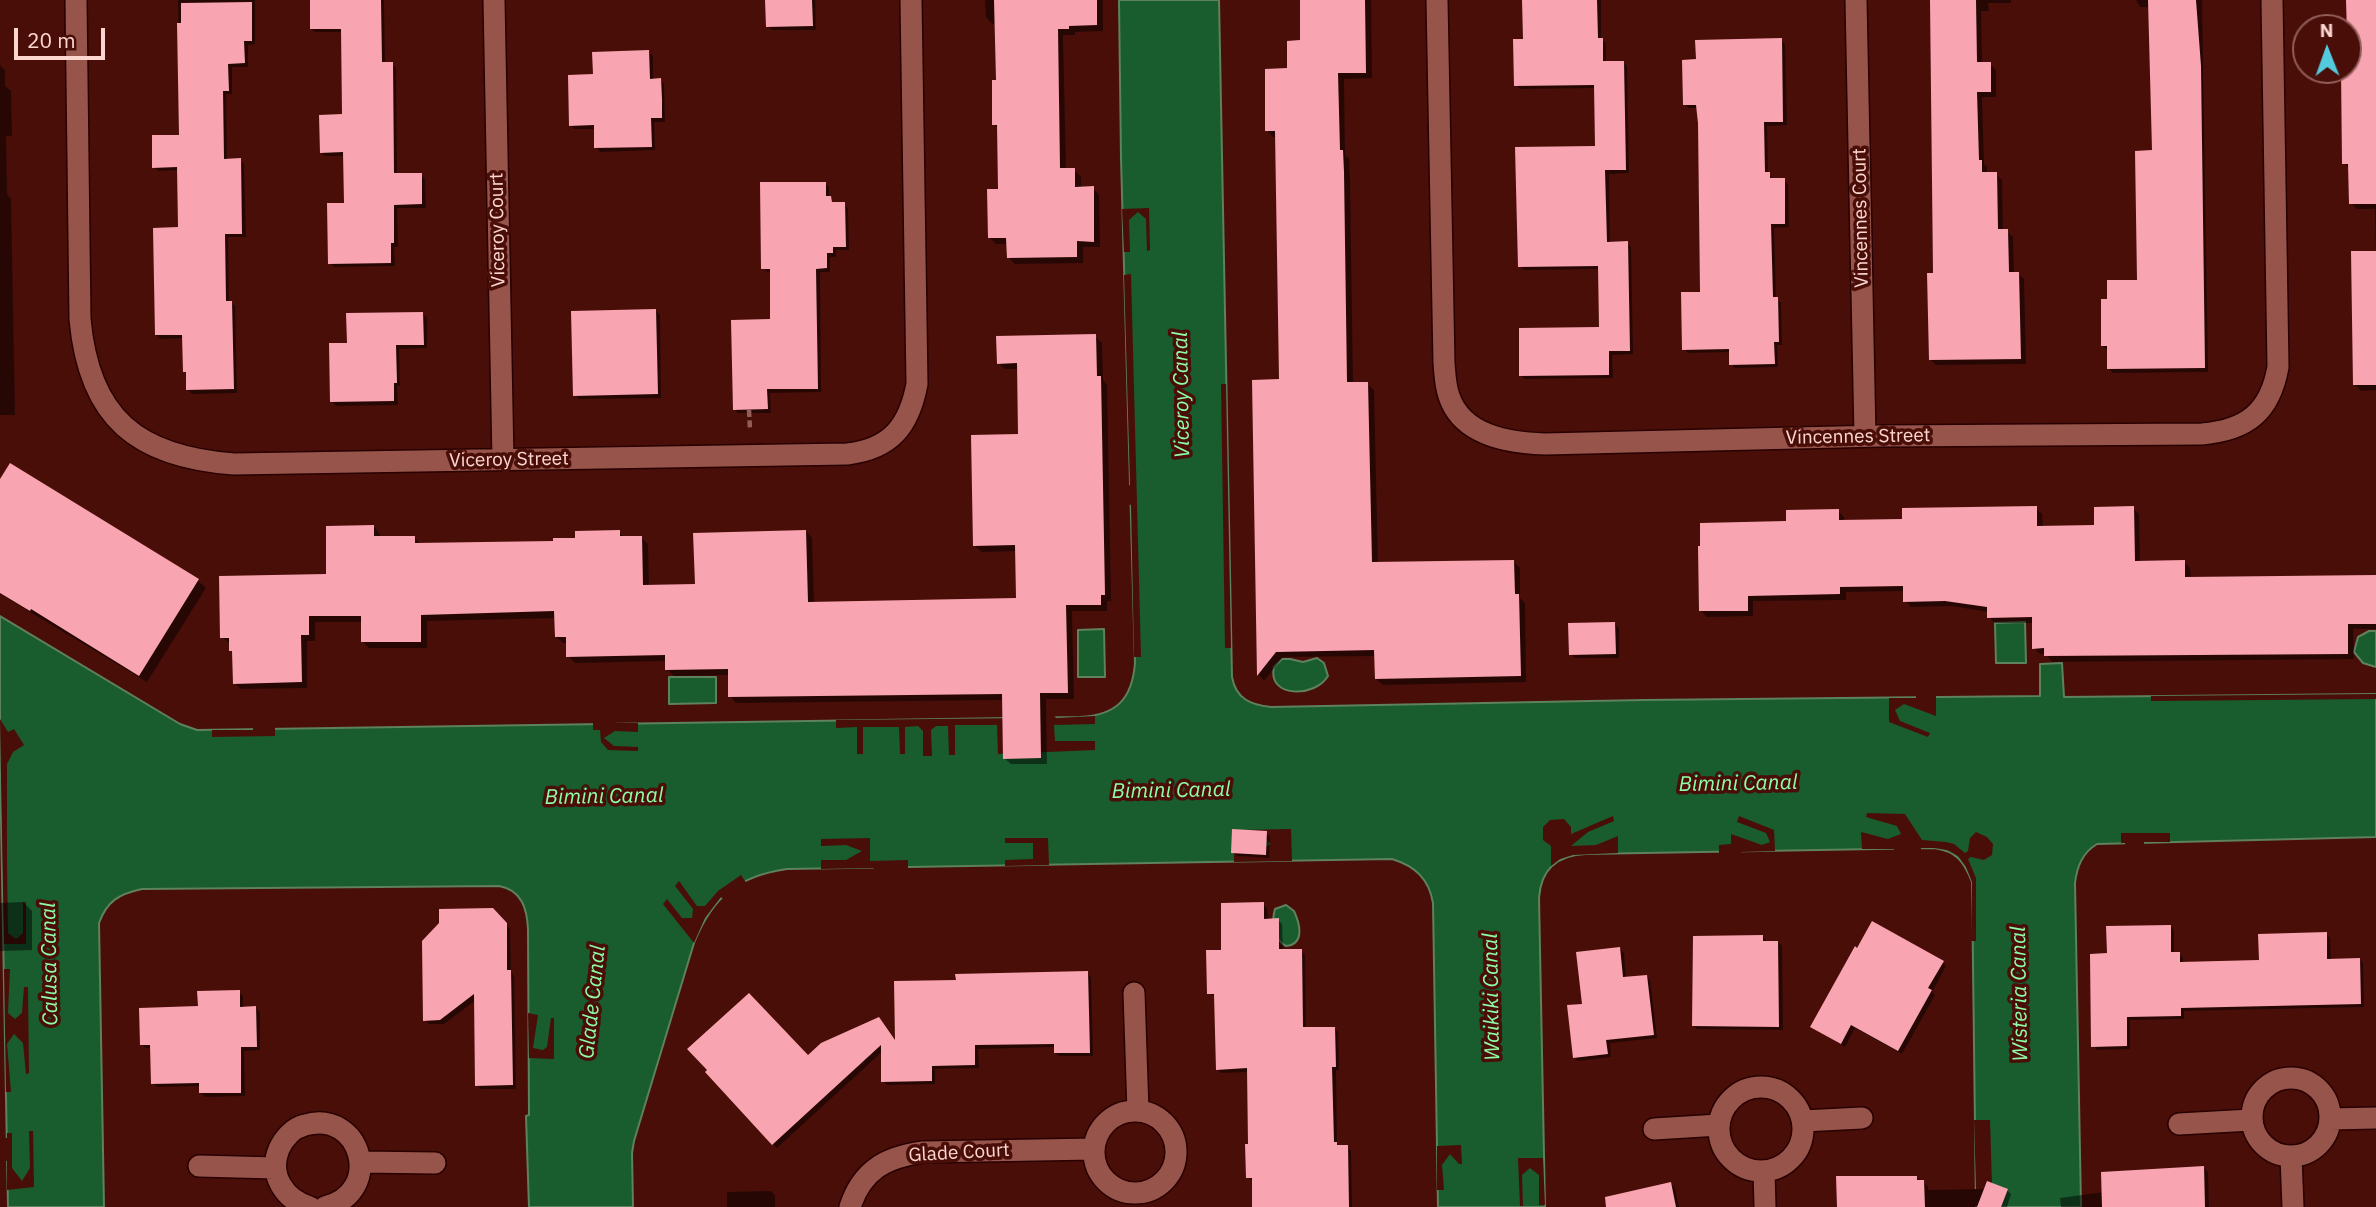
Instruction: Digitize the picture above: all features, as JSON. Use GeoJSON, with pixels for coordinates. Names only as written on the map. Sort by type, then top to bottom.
{"type":"FeatureCollection","features":[{"type":"Feature","properties":{"kind":"street","name":"Viceroy Street"},"geometry":{"type":"LineString","coordinates":[[76,0],[83,348],[95,386],[117,418],[132,433],[167,453],[206,462],[234,464],[847,454],[874,449],[894,436],[914,400],[918,366],[911,0]]}},
{"type":"Feature","properties":{"kind":"street","name":"Viceroy Court"},"geometry":{"type":"LineString","coordinates":[[494,0],[503,460]]}},
{"type":"Feature","properties":{"kind":"street","name":"Vincennes Street"},"geometry":{"type":"LineString","coordinates":[[1437,0],[1444,363],[1448,395],[1460,415],[1470,424],[1495,438],[1524,444],[1865,436],[2202,434],[2222,432],[2253,418],[2271,395],[2278,367],[2272,0]]}},
{"type":"Feature","properties":{"kind":"street","name":"Vincennes Court"},"geometry":{"type":"LineString","coordinates":[[1856,0],[1865,436]]}},
{"type":"Feature","properties":{"kind":"street"},"geometry":{"type":"LineString","coordinates":[[1134,993],[1138,1111]]}},
{"type":"Feature","properties":{"kind":"street"},"geometry":{"type":"LineString","coordinates":[[2291,1078],[2303,1079],[2323,1094],[2329,1105],[2330,1119],[2328,1130],[2314,1149],[2291,1156],[2269,1150],[2260,1142],[2251,1120],[2259,1093],[2279,1079],[2291,1078]]}},
{"type":"Feature","properties":{"kind":"street"},"geometry":{"type":"LineString","coordinates":[[1752,1087],[1781,1093],[1796,1103],[1803,1121],[1805,1130],[1799,1146],[1778,1168],[1764,1171],[1745,1168],[1725,1151],[1720,1139],[1719,1125],[1729,1101],[1752,1087]]}},
{"type":"Feature","properties":{"kind":"street"},"geometry":{"type":"LineString","coordinates":[[1138,1111],[1158,1118],[1168,1126],[1177,1150],[1170,1174],[1137,1202],[1103,1177],[1097,1166],[1094,1149],[1101,1129],[1110,1119],[1121,1113],[1138,1111]]}},
{"type":"Feature","properties":{"kind":"street"},"geometry":{"type":"LineString","coordinates":[[1803,1121],[1862,1118]]}},
{"type":"Feature","properties":{"kind":"street"},"geometry":{"type":"LineString","coordinates":[[2330,1119],[2376,1118]]}},
{"type":"Feature","properties":{"kind":"street"},"geometry":{"type":"LineString","coordinates":[[2179,1124],[2251,1120]]}},
{"type":"Feature","properties":{"kind":"street"},"geometry":{"type":"LineString","coordinates":[[310,1207],[296,1202],[285,1193],[275,1168],[281,1143],[302,1125],[315,1123],[341,1129],[358,1149],[361,1162],[355,1188],[346,1198],[325,1207]]}},
{"type":"Feature","properties":{"kind":"street"},"geometry":{"type":"LineString","coordinates":[[1654,1129],[1719,1125]]}},
{"type":"Feature","properties":{"kind":"street","name":"Glade Court"},"geometry":{"type":"LineString","coordinates":[[850,1207],[865,1176],[902,1155],[925,1152],[1094,1149]]}},
{"type":"Feature","properties":{"kind":"street"},"geometry":{"type":"LineString","coordinates":[[2291,1156],[2293,1207]]}},
{"type":"Feature","properties":{"kind":"street"},"geometry":{"type":"LineString","coordinates":[[361,1162],[435,1163]]}},
{"type":"Feature","properties":{"kind":"street"},"geometry":{"type":"LineString","coordinates":[[199,1166],[275,1168]]}},
{"type":"Feature","properties":{"kind":"street"},"geometry":{"type":"LineString","coordinates":[[1764,1171],[1765,1207]]}},
{"type":"Feature","properties":{"kind":"water"},"geometry":{"type":"Polygon","coordinates":[[[1119,0],[1219,0],[1232,677],[1237,691],[1246,699],[1257,705],[1271,707],[2040,696],[2040,664],[2062,663],[2064,697],[2376,694],[2376,837],[2097,844],[2081,861],[2075,883],[2081,1207],[1976,1207],[1972,882],[1958,858],[1934,848],[1586,854],[1568,857],[1553,865],[1543,879],[1539,898],[1545,1207],[1438,1207],[1433,903],[1428,887],[1420,875],[1408,865],[1392,859],[787,869],[754,877],[729,891],[718,901],[694,943],[634,1141],[633,1207],[529,1207],[526,1116],[529,1115],[528,929],[522,902],[507,888],[142,889],[115,900],[106,909],[99,923],[104,1207],[8,1207],[0,616],[180,724],[197,730],[1080,717],[1103,713],[1120,703],[1130,687],[1135,663],[1119,0]]]}},
{"type":"Feature","properties":{"kind":"water"},"geometry":{"type":"Polygon","coordinates":[[[2025,622],[2026,663],[1996,663],[1995,623],[2025,622]]]}},
{"type":"Feature","properties":{"kind":"water"},"geometry":{"type":"Polygon","coordinates":[[[1104,629],[1105,677],[1078,677],[1078,630],[1104,629]]]}},
{"type":"Feature","properties":{"kind":"water"},"geometry":{"type":"Polygon","coordinates":[[[2369,631],[2376,631],[2376,667],[2363,663],[2354,652],[2358,637],[2369,631]]]}},
{"type":"Feature","properties":{"kind":"water"},"geometry":{"type":"Polygon","coordinates":[[[1317,658],[1324,663],[1328,676],[1322,683],[1303,691],[1285,689],[1278,685],[1274,677],[1274,667],[1282,659],[1303,662],[1317,658]]]}},
{"type":"Feature","properties":{"kind":"water"},"geometry":{"type":"Polygon","coordinates":[[[669,677],[716,677],[716,703],[669,704],[669,677]]]}},
{"type":"Feature","properties":{"kind":"water"},"geometry":{"type":"Polygon","coordinates":[[[1286,905],[1294,911],[1299,933],[1296,942],[1286,946],[1276,935],[1273,919],[1275,909],[1286,905]]]}},
{"type":"Feature","properties":{"kind":"pier"},"geometry":{"type":"Polygon","coordinates":[[[1149,208],[1150,250],[1147,251],[1146,219],[1138,212],[1129,220],[1130,252],[1124,252],[1122,209],[1149,208]]]}},
{"type":"Feature","properties":{"kind":"pier"},"geometry":{"type":"Polygon","coordinates":[[[1131,274],[1141,657],[1134,657],[1131,505],[1127,504],[1126,486],[1130,485],[1124,275],[1131,274]]]}},
{"type":"Feature","properties":{"kind":"pier"},"geometry":{"type":"Polygon","coordinates":[[[1221,384],[1226,384],[1231,648],[1225,648],[1221,384]]]}},
{"type":"Feature","properties":{"kind":"pier"},"geometry":{"type":"Polygon","coordinates":[[[1916,694],[1936,694],[1936,716],[1904,704],[1895,710],[1900,721],[1930,733],[1928,737],[1889,722],[1889,698],[1916,698],[1916,694]]]}},
{"type":"Feature","properties":{"kind":"pier"},"geometry":{"type":"Polygon","coordinates":[[[2376,694],[2376,699],[2151,701],[2151,696],[2376,694]]]}},
{"type":"Feature","properties":{"kind":"pier"},"geometry":{"type":"Polygon","coordinates":[[[1053,714],[1056,718],[1095,716],[1095,724],[1054,725],[1055,741],[1095,741],[1095,750],[998,754],[997,725],[955,725],[955,755],[949,755],[948,726],[936,726],[931,730],[932,756],[923,756],[923,731],[918,726],[905,727],[905,754],[900,754],[899,727],[863,727],[863,754],[857,754],[857,727],[836,728],[836,720],[1028,718],[1028,715],[1053,714]]]}},
{"type":"Feature","properties":{"kind":"pier"},"geometry":{"type":"Polygon","coordinates":[[[0,719],[8,732],[14,729],[24,745],[13,752],[7,764],[7,866],[8,933],[16,939],[23,933],[23,902],[26,902],[26,944],[4,944],[0,719]]]}},
{"type":"Feature","properties":{"kind":"pier"},"geometry":{"type":"Polygon","coordinates":[[[593,720],[638,723],[638,732],[615,731],[604,738],[614,746],[638,747],[638,751],[608,750],[601,742],[600,730],[593,730],[593,720]]]}},
{"type":"Feature","properties":{"kind":"pier"},"geometry":{"type":"Polygon","coordinates":[[[253,726],[275,726],[275,736],[212,737],[212,730],[253,730],[253,726]]]}},
{"type":"Feature","properties":{"kind":"pier"},"geometry":{"type":"Polygon","coordinates":[[[1867,813],[1905,814],[1922,840],[1954,844],[1965,853],[1968,851],[1970,838],[1976,832],[1987,837],[1993,844],[1992,855],[1984,860],[1971,857],[1968,859],[1976,878],[1976,941],[1971,941],[1972,882],[1958,856],[1947,850],[1934,848],[1921,848],[1921,852],[1862,849],[1861,832],[1888,839],[1901,834],[1897,826],[1866,817],[1867,813]]]}},
{"type":"Feature","properties":{"kind":"pier"},"geometry":{"type":"Polygon","coordinates":[[[1613,816],[1614,821],[1588,832],[1571,846],[1596,845],[1618,836],[1618,853],[1573,855],[1560,859],[1551,866],[1551,846],[1543,840],[1543,827],[1550,820],[1564,819],[1571,827],[1571,834],[1613,816]]]}},
{"type":"Feature","properties":{"kind":"pier"},"geometry":{"type":"Polygon","coordinates":[[[1739,816],[1774,830],[1775,851],[1719,855],[1719,845],[1731,844],[1731,834],[1762,845],[1770,842],[1766,833],[1737,822],[1739,816]]]}},
{"type":"Feature","properties":{"kind":"pier"},"geometry":{"type":"Polygon","coordinates":[[[1291,829],[1292,861],[1234,862],[1234,849],[1257,851],[1271,844],[1259,834],[1241,830],[1291,829]]]}},
{"type":"Feature","properties":{"kind":"pier"},"geometry":{"type":"Polygon","coordinates":[[[2121,833],[2170,833],[2170,842],[2144,842],[2144,846],[2126,846],[2121,843],[2121,833]]]}},
{"type":"Feature","properties":{"kind":"pier"},"geometry":{"type":"Polygon","coordinates":[[[870,838],[870,861],[908,860],[908,871],[874,871],[874,868],[821,869],[821,860],[846,860],[862,851],[846,845],[821,846],[821,839],[870,838]]]}},
{"type":"Feature","properties":{"kind":"pier"},"geometry":{"type":"Polygon","coordinates":[[[1005,838],[1048,838],[1049,865],[1005,866],[1005,860],[1033,859],[1033,843],[1005,843],[1005,838]]]}},
{"type":"Feature","properties":{"kind":"pier"},"geometry":{"type":"Polygon","coordinates":[[[741,875],[747,884],[723,899],[721,897],[705,918],[694,943],[663,904],[667,899],[682,918],[692,918],[693,909],[675,886],[679,881],[697,906],[705,906],[718,891],[741,875]]]}},
{"type":"Feature","properties":{"kind":"pier"},"geometry":{"type":"Polygon","coordinates":[[[4,969],[10,969],[8,1013],[15,1019],[22,1013],[24,987],[28,987],[29,1073],[26,1074],[23,1043],[14,1034],[7,1044],[11,1092],[6,1092],[4,969]]]}},
{"type":"Feature","properties":{"kind":"pier"},"geometry":{"type":"Polygon","coordinates":[[[528,1013],[538,1015],[533,1048],[543,1050],[547,1047],[551,1018],[554,1018],[554,1059],[529,1058],[528,1013]]]}},
{"type":"Feature","properties":{"kind":"pier"},"geometry":{"type":"Polygon","coordinates":[[[1974,1120],[1990,1120],[1992,1185],[1983,1207],[1972,1206],[1972,1189],[1976,1189],[1974,1120]]]}},
{"type":"Feature","properties":{"kind":"pier"},"geometry":{"type":"Polygon","coordinates":[[[29,1131],[33,1131],[34,1187],[7,1190],[7,1161],[3,1160],[3,1138],[7,1138],[7,1133],[12,1133],[12,1168],[22,1181],[30,1168],[29,1131]]]}},
{"type":"Feature","properties":{"kind":"pier"},"geometry":{"type":"Polygon","coordinates":[[[1461,1145],[1462,1164],[1450,1154],[1442,1165],[1444,1190],[1437,1190],[1437,1146],[1461,1145]]]}},
{"type":"Feature","properties":{"kind":"pier"},"geometry":{"type":"Polygon","coordinates":[[[1518,1158],[1543,1158],[1545,1205],[1539,1205],[1539,1175],[1530,1168],[1522,1175],[1523,1206],[1520,1206],[1518,1158]]]}},
{"type":"Feature","properties":{"kind":"building"},"geometry":{"type":"Polygon","coordinates":[[[310,0],[381,0],[382,62],[393,62],[394,173],[422,173],[422,204],[394,205],[391,263],[328,264],[327,203],[344,203],[343,152],[320,153],[319,115],[342,114],[341,29],[310,29],[310,0]]]}},
{"type":"Feature","properties":{"kind":"building"},"geometry":{"type":"Polygon","coordinates":[[[765,0],[812,0],[813,26],[766,27],[765,0]]]}},
{"type":"Feature","properties":{"kind":"building"},"geometry":{"type":"Polygon","coordinates":[[[994,0],[1097,0],[1097,25],[1058,29],[1060,168],[1075,168],[1075,187],[1094,186],[1094,242],[1077,241],[1077,257],[1007,258],[1006,238],[988,238],[987,189],[998,189],[997,125],[992,125],[992,80],[996,80],[994,0]]]}},
{"type":"Feature","properties":{"kind":"building"},"geometry":{"type":"Polygon","coordinates":[[[1300,0],[1365,0],[1366,73],[1338,73],[1340,150],[1343,150],[1344,172],[1347,382],[1368,382],[1372,562],[1514,560],[1515,594],[1519,594],[1521,676],[1375,679],[1374,650],[1276,652],[1257,676],[1252,380],[1279,379],[1275,131],[1265,131],[1265,69],[1287,68],[1287,41],[1300,40],[1300,0]]]}},
{"type":"Feature","properties":{"kind":"building"},"geometry":{"type":"Polygon","coordinates":[[[1522,0],[1597,0],[1598,38],[1603,38],[1603,61],[1624,61],[1626,170],[1605,170],[1607,242],[1628,241],[1630,351],[1609,351],[1609,375],[1519,376],[1519,328],[1599,327],[1598,266],[1518,267],[1515,147],[1595,146],[1594,85],[1514,86],[1513,39],[1523,39],[1522,0]]]}},
{"type":"Feature","properties":{"kind":"building"},"geometry":{"type":"Polygon","coordinates":[[[1930,0],[1976,0],[1977,62],[1991,62],[1991,92],[1977,92],[1979,160],[1982,160],[1982,172],[1997,172],[1998,229],[2008,229],[2009,272],[2019,272],[2021,359],[1929,360],[1927,273],[1933,273],[1930,0]]]}},
{"type":"Feature","properties":{"kind":"building"},"geometry":{"type":"Polygon","coordinates":[[[2148,0],[2196,0],[2201,66],[2205,368],[2107,369],[2107,346],[2101,346],[2101,299],[2107,299],[2107,280],[2137,280],[2135,151],[2152,150],[2148,0]]]}},
{"type":"Feature","properties":{"kind":"building"},"geometry":{"type":"Polygon","coordinates":[[[2346,0],[2376,0],[2376,204],[2349,204],[2348,164],[2342,164],[2341,84],[2362,84],[2362,14],[2346,14],[2346,0]]]}},
{"type":"Feature","properties":{"kind":"building"},"geometry":{"type":"Polygon","coordinates":[[[252,2],[252,41],[244,41],[245,63],[228,64],[229,91],[223,91],[224,159],[241,158],[242,234],[225,234],[226,301],[232,301],[234,389],[186,390],[182,335],[155,335],[153,228],[178,227],[177,167],[152,168],[152,135],[179,135],[177,23],[181,23],[181,3],[252,2]]]}},
{"type":"Feature","properties":{"kind":"building"},"geometry":{"type":"Polygon","coordinates":[[[1782,38],[1783,122],[1764,122],[1765,172],[1770,172],[1770,178],[1785,178],[1785,224],[1771,224],[1773,297],[1778,297],[1779,342],[1774,342],[1775,364],[1729,365],[1729,349],[1682,350],[1681,292],[1700,292],[1698,123],[1696,105],[1683,105],[1682,60],[1696,59],[1695,40],[1782,38]]]}},
{"type":"Feature","properties":{"kind":"building"},"geometry":{"type":"Polygon","coordinates":[[[649,50],[650,79],[661,78],[662,99],[662,118],[651,118],[652,147],[594,148],[594,125],[569,126],[568,75],[593,74],[592,52],[649,50]]]}},
{"type":"Feature","properties":{"kind":"building"},"geometry":{"type":"Polygon","coordinates":[[[760,182],[826,182],[826,196],[831,196],[832,202],[845,202],[846,247],[833,247],[833,253],[827,253],[827,268],[816,269],[818,389],[767,389],[768,409],[733,410],[731,320],[770,319],[770,269],[761,269],[760,182]]]}},
{"type":"Feature","properties":{"kind":"building"},"geometry":{"type":"Polygon","coordinates":[[[2351,251],[2376,251],[2376,385],[2353,385],[2351,251]]]}},
{"type":"Feature","properties":{"kind":"building"},"geometry":{"type":"Polygon","coordinates":[[[656,309],[658,394],[573,396],[571,311],[656,309]]]}},
{"type":"Feature","properties":{"kind":"building"},"geometry":{"type":"Polygon","coordinates":[[[423,312],[424,345],[396,345],[397,383],[394,383],[394,401],[330,402],[329,343],[347,343],[346,313],[423,312]]]}},
{"type":"Feature","properties":{"kind":"building"},"geometry":{"type":"Polygon","coordinates":[[[1096,334],[1097,376],[1101,376],[1105,595],[1101,595],[1101,605],[1066,605],[1068,693],[1040,693],[1041,758],[1003,759],[1002,694],[728,697],[728,669],[665,670],[665,655],[566,657],[566,637],[555,637],[554,611],[421,615],[421,642],[361,642],[361,616],[309,616],[309,635],[301,635],[302,682],[233,684],[229,638],[220,638],[219,576],[326,574],[326,526],[374,525],[374,536],[415,536],[415,543],[553,541],[553,538],[575,538],[575,531],[620,530],[620,536],[642,536],[643,585],[695,584],[693,533],[806,530],[808,602],[1016,598],[1015,545],[973,546],[971,435],[1018,434],[1017,363],[997,364],[996,336],[1096,334]]]}},
{"type":"Feature","properties":{"kind":"building"},"geometry":{"type":"Polygon","coordinates":[[[10,463],[199,579],[139,676],[31,609],[30,611],[0,593],[0,479],[10,463]]]}},
{"type":"Feature","properties":{"kind":"building"},"geometry":{"type":"Polygon","coordinates":[[[2037,506],[2037,526],[2094,525],[2094,507],[2134,506],[2135,561],[2185,560],[2185,577],[2376,575],[2376,624],[2348,624],[2348,654],[2044,656],[2044,648],[2032,649],[2032,617],[1987,618],[1987,607],[1945,601],[1903,602],[1903,586],[1840,587],[1840,594],[1748,596],[1748,611],[1699,611],[1700,523],[1786,521],[1786,510],[1839,509],[1839,520],[1902,519],[1902,508],[2037,506]]]}},
{"type":"Feature","properties":{"kind":"building"},"geometry":{"type":"Polygon","coordinates":[[[1615,622],[1616,654],[1569,655],[1568,623],[1615,622]]]}},
{"type":"Feature","properties":{"kind":"building"},"geometry":{"type":"Polygon","coordinates":[[[1232,829],[1267,831],[1266,855],[1231,853],[1232,829]]]}},
{"type":"Feature","properties":{"kind":"building"},"geometry":{"type":"Polygon","coordinates":[[[1264,902],[1264,919],[1279,918],[1279,949],[1302,949],[1303,1027],[1335,1027],[1336,1067],[1332,1067],[1334,1142],[1337,1142],[1337,1145],[1348,1145],[1349,1207],[1252,1207],[1252,1178],[1246,1178],[1247,1068],[1216,1070],[1214,994],[1207,994],[1206,950],[1221,950],[1221,903],[1264,902]]]}},
{"type":"Feature","properties":{"kind":"building"},"geometry":{"type":"Polygon","coordinates":[[[493,908],[507,923],[507,970],[511,970],[513,1085],[475,1086],[474,994],[440,1020],[423,1021],[422,941],[439,923],[439,909],[493,908]]]}},
{"type":"Feature","properties":{"kind":"building"},"geometry":{"type":"Polygon","coordinates":[[[1872,921],[1944,961],[1928,988],[1932,990],[1898,1051],[1851,1025],[1841,1044],[1810,1027],[1872,921]]]}},
{"type":"Feature","properties":{"kind":"building"},"geometry":{"type":"Polygon","coordinates":[[[2171,925],[2171,952],[2180,952],[2180,962],[2259,960],[2258,934],[2327,932],[2327,959],[2360,958],[2361,1004],[2181,1008],[2181,1016],[2127,1017],[2127,1046],[2091,1047],[2090,954],[2107,953],[2106,926],[2171,925]]]}},
{"type":"Feature","properties":{"kind":"building"},"geometry":{"type":"Polygon","coordinates":[[[1763,935],[1763,941],[1778,941],[1779,1027],[1692,1026],[1693,936],[1763,935]]]}},
{"type":"Feature","properties":{"kind":"building"},"geometry":{"type":"Polygon","coordinates":[[[1620,947],[1623,977],[1647,975],[1654,1035],[1606,1040],[1608,1054],[1573,1058],[1567,1005],[1582,1004],[1576,952],[1620,947]]]}},
{"type":"Feature","properties":{"kind":"building"},"geometry":{"type":"Polygon","coordinates":[[[1088,971],[1090,1053],[1054,1053],[1054,1044],[975,1045],[975,1065],[932,1066],[932,1081],[881,1082],[881,1045],[772,1145],[687,1049],[749,993],[808,1055],[821,1043],[879,1017],[895,1040],[894,981],[956,980],[955,974],[1088,971]]]}},
{"type":"Feature","properties":{"kind":"building"},"geometry":{"type":"Polygon","coordinates":[[[240,990],[240,1007],[256,1006],[257,1047],[241,1047],[241,1093],[199,1093],[199,1083],[151,1084],[150,1045],[140,1045],[139,1008],[198,1006],[197,991],[240,990]]]}},
{"type":"Feature","properties":{"kind":"building"},"geometry":{"type":"Polygon","coordinates":[[[2204,1166],[2205,1207],[2102,1207],[2101,1172],[2204,1166]]]}},
{"type":"Feature","properties":{"kind":"building"},"geometry":{"type":"Polygon","coordinates":[[[1836,1176],[1917,1176],[1917,1180],[1924,1180],[1925,1207],[1837,1207],[1836,1176]]]}},
{"type":"Feature","properties":{"kind":"building"},"geometry":{"type":"Polygon","coordinates":[[[1987,1181],[2008,1189],[2001,1207],[1977,1207],[1987,1181]]]}},
{"type":"Feature","properties":{"kind":"building"},"geometry":{"type":"Polygon","coordinates":[[[1671,1182],[1676,1207],[1606,1207],[1605,1197],[1671,1182]]]}},
{"type":"Feature","properties":{"kind":"water label","name":"Viceroy Canal"},"geometry":{"type":"Point","coordinates":[1182,395]}},
{"type":"Feature","properties":{"kind":"water label","name":"Bimini Canal"},"geometry":{"type":"Point","coordinates":[1738,784]}},
{"type":"Feature","properties":{"kind":"water label","name":"Bimini Canal"},"geometry":{"type":"Point","coordinates":[1171,791]}},
{"type":"Feature","properties":{"kind":"water label","name":"Bimini Canal"},"geometry":{"type":"Point","coordinates":[604,797]}},
{"type":"Feature","properties":{"kind":"water label","name":"Calusa Canal"},"geometry":{"type":"Point","coordinates":[50,964]}},
{"type":"Feature","properties":{"kind":"water label","name":"Wisteria Canal"},"geometry":{"type":"Point","coordinates":[2020,994]}},
{"type":"Feature","properties":{"kind":"water label","name":"Waikiki Canal"},"geometry":{"type":"Point","coordinates":[1492,997]}},
{"type":"Feature","properties":{"kind":"water label","name":"Glade Canal"},"geometry":{"type":"Point","coordinates":[593,1002]}}]}
